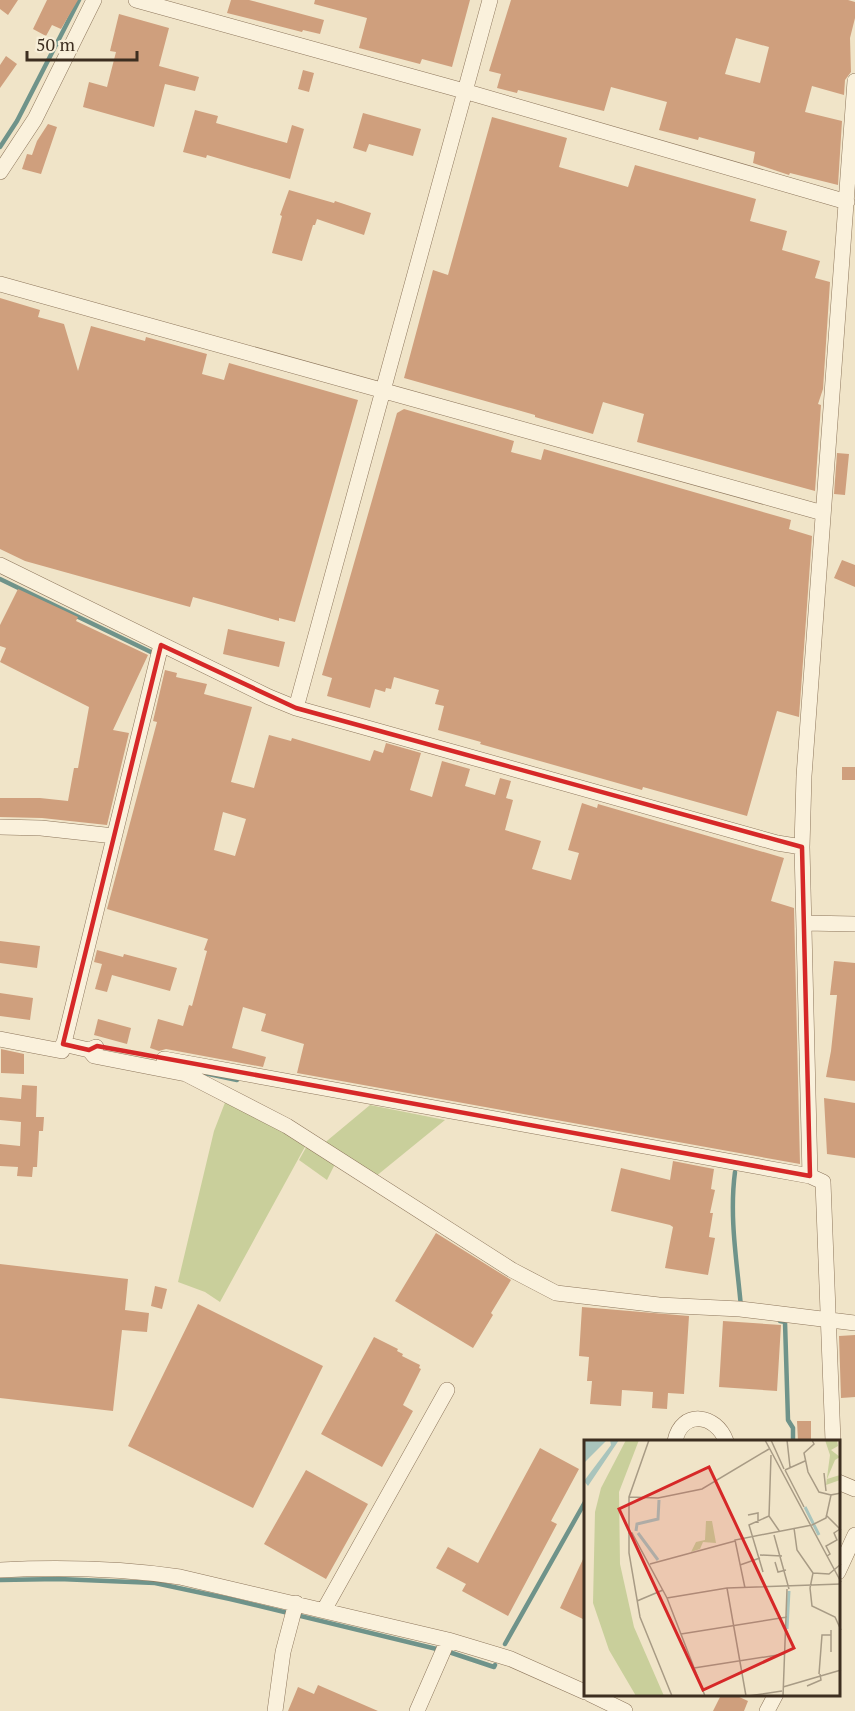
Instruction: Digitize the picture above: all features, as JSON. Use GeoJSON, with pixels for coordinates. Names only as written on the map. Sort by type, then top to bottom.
{"type":"FeatureCollection","features":[{"type":"Feature","properties":{"kind":"street"},"geometry":{"type":"LineString","coordinates":[[0,172],[35,119],[94,0]]}},
{"type":"Feature","properties":{"kind":"street"},"geometry":{"type":"LineString","coordinates":[[136,0],[464,91],[847,202]]}},
{"type":"Feature","properties":{"kind":"street"},"geometry":{"type":"LineString","coordinates":[[296,708],[490,0]]}},
{"type":"Feature","properties":{"kind":"street"},"geometry":{"type":"LineString","coordinates":[[810,1176],[802,847],[804,776],[855,81]]}},
{"type":"Feature","properties":{"kind":"street"},"geometry":{"type":"LineString","coordinates":[[0,284],[823,513]]}},
{"type":"Feature","properties":{"kind":"street"},"geometry":{"type":"LineString","coordinates":[[0,566],[296,708],[777,843],[802,847]]}},
{"type":"Feature","properties":{"kind":"street"},"geometry":{"type":"LineString","coordinates":[[0,1039],[62,1051],[110,836],[161,645]]}},
{"type":"Feature","properties":{"kind":"street"},"geometry":{"type":"LineString","coordinates":[[0,827],[41,828],[110,836]]}},
{"type":"Feature","properties":{"kind":"street"},"geometry":{"type":"LineString","coordinates":[[804,923],[855,924]]}},
{"type":"Feature","properties":{"kind":"street"},"geometry":{"type":"LineString","coordinates":[[63,1044],[89,1050],[97,1046],[205,1075],[810,1176],[823,1182],[833,1440]]}},
{"type":"Feature","properties":{"kind":"street"},"geometry":{"type":"LineString","coordinates":[[205,1075],[547,1290],[659,1305],[741,1309],[855,1323]]}},
{"type":"Feature","properties":{"kind":"street"},"geometry":{"type":"LineString","coordinates":[[324,1610],[447,1390]]}},
{"type":"Feature","properties":{"kind":"street"},"geometry":{"type":"LineString","coordinates":[[675,1440],[684,1425],[692,1420],[702,1419],[717,1426],[725,1440]]}},
{"type":"Feature","properties":{"kind":"street"},"geometry":{"type":"LineString","coordinates":[[840,1483],[855,1489]]}},
{"type":"Feature","properties":{"kind":"street"},"geometry":{"type":"LineString","coordinates":[[840,1568],[855,1535]]}},
{"type":"Feature","properties":{"kind":"street"},"geometry":{"type":"LineString","coordinates":[[0,1570],[66,1567],[135,1570],[180,1577],[294,1610],[324,1610],[445,1647],[511,1659],[584,1692]]}},
{"type":"Feature","properties":{"kind":"street"},"geometry":{"type":"LineString","coordinates":[[274,1711],[283,1652],[294,1610]]}},
{"type":"Feature","properties":{"kind":"street"},"geometry":{"type":"LineString","coordinates":[[417,1711],[445,1647]]}},
{"type":"Feature","properties":{"kind":"street"},"geometry":{"type":"LineString","coordinates":[[592,1696],[625,1711]]}},
{"type":"Feature","properties":{"kind":"street"},"geometry":{"type":"LineString","coordinates":[[766,1711],[775,1696]]}},
{"type":"Feature","properties":{"kind":"highlighted area"},"geometry":{"type":"Polygon","coordinates":[[[161,645],[296,708],[802,847],[810,1176],[97,1046],[89,1050],[63,1044],[161,645]]]}},
{"type":"Feature","properties":{"kind":"green space"},"geometry":{"type":"Polygon","coordinates":[[[226,1100],[307,1143],[220,1302],[205,1292],[178,1282],[214,1131],[226,1100]]]}},
{"type":"Feature","properties":{"kind":"green space"},"geometry":{"type":"Polygon","coordinates":[[[370,1105],[445,1120],[375,1177],[322,1145],[370,1105]]]}},
{"type":"Feature","properties":{"kind":"green space"},"geometry":{"type":"Polygon","coordinates":[[[308,1144],[336,1162],[327,1180],[299,1160],[308,1144]]]}},
{"type":"Feature","properties":{"kind":"building"},"geometry":{"type":"Polygon","coordinates":[[[0,0],[18,0],[8,15],[0,9],[0,0]]]}},
{"type":"Feature","properties":{"kind":"building"},"geometry":{"type":"Polygon","coordinates":[[[47,0],[78,0],[61,29],[52,25],[46,36],[33,29],[47,0]]]}},
{"type":"Feature","properties":{"kind":"building"},"geometry":{"type":"Polygon","coordinates":[[[231,0],[249,0],[324,20],[320,34],[303,30],[302,32],[227,13],[231,0]]]}},
{"type":"Feature","properties":{"kind":"building"},"geometry":{"type":"Polygon","coordinates":[[[315,0],[470,0],[452,67],[422,59],[420,64],[359,48],[367,18],[314,4],[315,0]]]}},
{"type":"Feature","properties":{"kind":"building"},"geometry":{"type":"Polygon","coordinates":[[[511,0],[848,0],[855,2],[855,18],[850,38],[851,72],[845,80],[844,95],[812,86],[805,112],[842,121],[838,185],[790,173],[789,175],[753,163],[755,152],[699,137],[698,140],[659,130],[667,102],[611,87],[604,111],[518,90],[517,93],[497,88],[501,74],[489,71],[511,0]],[[736,38],[725,74],[760,83],[769,47],[736,38]]]}},
{"type":"Feature","properties":{"kind":"building"},"geometry":{"type":"Polygon","coordinates":[[[119,14],[169,28],[159,66],[199,77],[195,91],[165,84],[154,127],[83,107],[89,82],[107,87],[116,52],[110,51],[119,14]]]}},
{"type":"Feature","properties":{"kind":"building"},"geometry":{"type":"Polygon","coordinates":[[[6,56],[17,64],[0,88],[0,65],[6,56]]]}},
{"type":"Feature","properties":{"kind":"building"},"geometry":{"type":"Polygon","coordinates":[[[303,70],[314,73],[309,92],[298,89],[303,70]]]}},
{"type":"Feature","properties":{"kind":"building"},"geometry":{"type":"Polygon","coordinates":[[[195,110],[218,116],[216,123],[287,143],[292,125],[304,129],[290,179],[207,155],[206,158],[183,152],[195,110]]]}},
{"type":"Feature","properties":{"kind":"building"},"geometry":{"type":"Polygon","coordinates":[[[363,113],[421,129],[413,156],[369,144],[366,152],[353,148],[363,113]]]}},
{"type":"Feature","properties":{"kind":"building"},"geometry":{"type":"Polygon","coordinates":[[[492,117],[567,138],[559,167],[628,187],[635,165],[756,199],[750,221],[787,231],[782,250],[820,261],[815,278],[830,282],[823,389],[818,404],[821,405],[815,491],[637,442],[644,414],[603,402],[593,434],[404,378],[433,270],[448,275],[492,117]]]}},
{"type":"Feature","properties":{"kind":"building"},"geometry":{"type":"Polygon","coordinates":[[[48,124],[57,127],[41,174],[22,169],[27,154],[32,155],[37,141],[48,124]]]}},
{"type":"Feature","properties":{"kind":"building"},"geometry":{"type":"Polygon","coordinates":[[[289,190],[334,203],[335,201],[371,213],[364,235],[317,219],[302,261],[272,253],[282,216],[280,215],[289,190]]]}},
{"type":"Feature","properties":{"kind":"building"},"geometry":{"type":"Polygon","coordinates":[[[0,298],[40,310],[38,317],[64,324],[78,371],[91,326],[145,341],[146,337],[207,354],[202,374],[224,380],[229,363],[358,400],[295,622],[279,618],[279,621],[193,597],[190,607],[25,561],[0,549],[0,298]]]}},
{"type":"Feature","properties":{"kind":"building"},"geometry":{"type":"Polygon","coordinates":[[[404,409],[514,441],[511,452],[541,460],[544,449],[791,520],[789,529],[812,536],[799,717],[777,711],[747,816],[643,787],[642,790],[438,730],[444,706],[435,704],[439,690],[394,677],[391,689],[386,688],[385,692],[375,689],[370,708],[327,696],[332,678],[322,675],[397,413],[404,409]]]}},
{"type":"Feature","properties":{"kind":"building"},"geometry":{"type":"Polygon","coordinates":[[[837,453],[849,454],[845,495],[834,494],[837,453]]]}},
{"type":"Feature","properties":{"kind":"building"},"geometry":{"type":"Polygon","coordinates":[[[842,560],[855,565],[855,587],[834,578],[842,560]]]}},
{"type":"Feature","properties":{"kind":"building"},"geometry":{"type":"Polygon","coordinates":[[[18,589],[78,617],[76,621],[148,655],[113,730],[129,733],[107,825],[42,818],[0,817],[0,798],[68,801],[74,768],[78,768],[89,707],[0,662],[6,648],[0,646],[0,625],[18,589]]]}},
{"type":"Feature","properties":{"kind":"building"},"geometry":{"type":"Polygon","coordinates":[[[228,629],[285,642],[279,667],[223,654],[228,629]]]}},
{"type":"Feature","properties":{"kind":"building"},"geometry":{"type":"Polygon","coordinates":[[[165,670],[177,673],[176,677],[207,684],[204,694],[252,707],[231,782],[254,788],[269,735],[291,741],[292,738],[370,761],[374,750],[383,753],[386,743],[421,753],[410,790],[432,797],[442,761],[470,769],[465,786],[495,795],[500,778],[511,781],[506,798],[513,800],[505,830],[541,841],[532,869],[571,880],[579,853],[568,850],[582,803],[597,808],[598,804],[784,858],[771,901],[794,908],[800,1164],[297,1073],[304,1044],[261,1031],[266,1014],[243,1007],[232,1048],[266,1057],[263,1067],[150,1048],[158,1019],[183,1026],[189,1005],[192,1006],[207,951],[204,950],[208,939],[107,909],[157,722],[153,721],[165,670]],[[223,812],[214,850],[235,856],[246,819],[223,812]]]}},
{"type":"Feature","properties":{"kind":"building"},"geometry":{"type":"Polygon","coordinates":[[[842,767],[855,767],[855,780],[842,780],[842,767]]]}},
{"type":"Feature","properties":{"kind":"building"},"geometry":{"type":"Polygon","coordinates":[[[0,941],[40,946],[37,968],[0,963],[0,941]]]}},
{"type":"Feature","properties":{"kind":"building"},"geometry":{"type":"Polygon","coordinates":[[[97,950],[123,957],[124,954],[177,968],[170,991],[112,975],[107,992],[95,989],[102,964],[94,962],[97,950]]]}},
{"type":"Feature","properties":{"kind":"building"},"geometry":{"type":"Polygon","coordinates":[[[834,961],[855,963],[855,1081],[826,1077],[837,995],[830,995],[834,961]]]}},
{"type":"Feature","properties":{"kind":"building"},"geometry":{"type":"Polygon","coordinates":[[[0,993],[33,998],[30,1020],[0,1016],[0,993]]]}},
{"type":"Feature","properties":{"kind":"building"},"geometry":{"type":"Polygon","coordinates":[[[98,1019],[131,1028],[127,1044],[94,1035],[98,1019]]]}},
{"type":"Feature","properties":{"kind":"building"},"geometry":{"type":"Polygon","coordinates":[[[1,1049],[24,1054],[24,1074],[1,1073],[1,1049]]]}},
{"type":"Feature","properties":{"kind":"building"},"geometry":{"type":"Polygon","coordinates":[[[22,1085],[37,1086],[36,1117],[44,1117],[43,1131],[39,1131],[37,1167],[33,1167],[32,1177],[17,1176],[18,1167],[0,1166],[0,1144],[20,1146],[21,1122],[0,1120],[0,1097],[21,1099],[22,1085]]]}},
{"type":"Feature","properties":{"kind":"building"},"geometry":{"type":"Polygon","coordinates":[[[824,1098],[855,1103],[855,1158],[827,1154],[824,1098]]]}},
{"type":"Feature","properties":{"kind":"building"},"geometry":{"type":"Polygon","coordinates":[[[673,1161],[714,1169],[711,1189],[715,1190],[710,1213],[713,1213],[709,1237],[715,1238],[708,1275],[665,1268],[673,1227],[670,1225],[611,1211],[621,1168],[670,1180],[673,1161]]]}},
{"type":"Feature","properties":{"kind":"building"},"geometry":{"type":"Polygon","coordinates":[[[436,1233],[511,1280],[473,1348],[395,1301],[436,1233]]]}},
{"type":"Feature","properties":{"kind":"building"},"geometry":{"type":"Polygon","coordinates":[[[0,1264],[128,1279],[125,1310],[149,1313],[147,1332],[122,1330],[113,1411],[0,1398],[0,1264]]]}},
{"type":"Feature","properties":{"kind":"building"},"geometry":{"type":"Polygon","coordinates":[[[155,1286],[167,1289],[162,1309],[151,1306],[155,1286]]]}},
{"type":"Feature","properties":{"kind":"building"},"geometry":{"type":"Polygon","coordinates":[[[198,1304],[323,1366],[253,1508],[128,1446],[198,1304]]]}},
{"type":"Feature","properties":{"kind":"building"},"geometry":{"type":"Polygon","coordinates":[[[582,1307],[689,1316],[684,1394],[668,1393],[667,1409],[652,1408],[653,1392],[622,1390],[621,1406],[590,1404],[592,1381],[587,1381],[589,1357],[579,1356],[582,1307]]]}},
{"type":"Feature","properties":{"kind":"building"},"geometry":{"type":"Polygon","coordinates":[[[723,1321],[781,1325],[777,1391],[719,1387],[723,1321]]]}},
{"type":"Feature","properties":{"kind":"building"},"geometry":{"type":"Polygon","coordinates":[[[855,1335],[855,1397],[841,1398],[839,1336],[855,1335]]]}},
{"type":"Feature","properties":{"kind":"building"},"geometry":{"type":"Polygon","coordinates":[[[374,1337],[398,1349],[397,1351],[403,1354],[402,1356],[420,1365],[421,1369],[403,1405],[413,1411],[382,1467],[321,1434],[374,1337]]]}},
{"type":"Feature","properties":{"kind":"building"},"geometry":{"type":"Polygon","coordinates":[[[797,1421],[811,1421],[811,1440],[798,1440],[797,1421]]]}},
{"type":"Feature","properties":{"kind":"building"},"geometry":{"type":"Polygon","coordinates":[[[540,1448],[579,1469],[551,1521],[557,1524],[508,1616],[462,1591],[466,1584],[436,1568],[448,1547],[478,1563],[540,1448]]]}},
{"type":"Feature","properties":{"kind":"building"},"geometry":{"type":"Polygon","coordinates":[[[306,1470],[368,1504],[326,1579],[264,1544],[306,1470]]]}},
{"type":"Feature","properties":{"kind":"building"},"geometry":{"type":"Polygon","coordinates":[[[584,1557],[584,1620],[560,1608],[584,1557]]]}},
{"type":"Feature","properties":{"kind":"building"},"geometry":{"type":"Polygon","coordinates":[[[318,1685],[378,1711],[288,1711],[298,1687],[314,1694],[318,1685]]]}},
{"type":"Feature","properties":{"kind":"building"},"geometry":{"type":"Polygon","coordinates":[[[720,1696],[737,1696],[748,1701],[744,1711],[713,1711],[720,1696]]]}},
{"type":"Feature","properties":{"kind":"waterway"},"geometry":{"type":"LineString","coordinates":[[0,147],[17,121],[79,0]]}},
{"type":"Feature","properties":{"kind":"waterway"},"geometry":{"type":"LineString","coordinates":[[0,579],[155,654]]}},
{"type":"Feature","properties":{"kind":"waterway"},"geometry":{"type":"LineString","coordinates":[[204,1073],[237,1080]]}},
{"type":"Feature","properties":{"kind":"waterway"},"geometry":{"type":"LineString","coordinates":[[735,1172],[733,1223],[741,1307]]}},
{"type":"Feature","properties":{"kind":"waterway"},"geometry":{"type":"LineString","coordinates":[[780,1321],[785,1322],[788,1420],[793,1428],[793,1440]]}},
{"type":"Feature","properties":{"kind":"waterway"},"geometry":{"type":"LineString","coordinates":[[505,1644],[584,1504]]}},
{"type":"Feature","properties":{"kind":"waterway"},"geometry":{"type":"LineString","coordinates":[[0,1580],[59,1579],[155,1583],[449,1652],[494,1667],[495,1665]]}}]}
